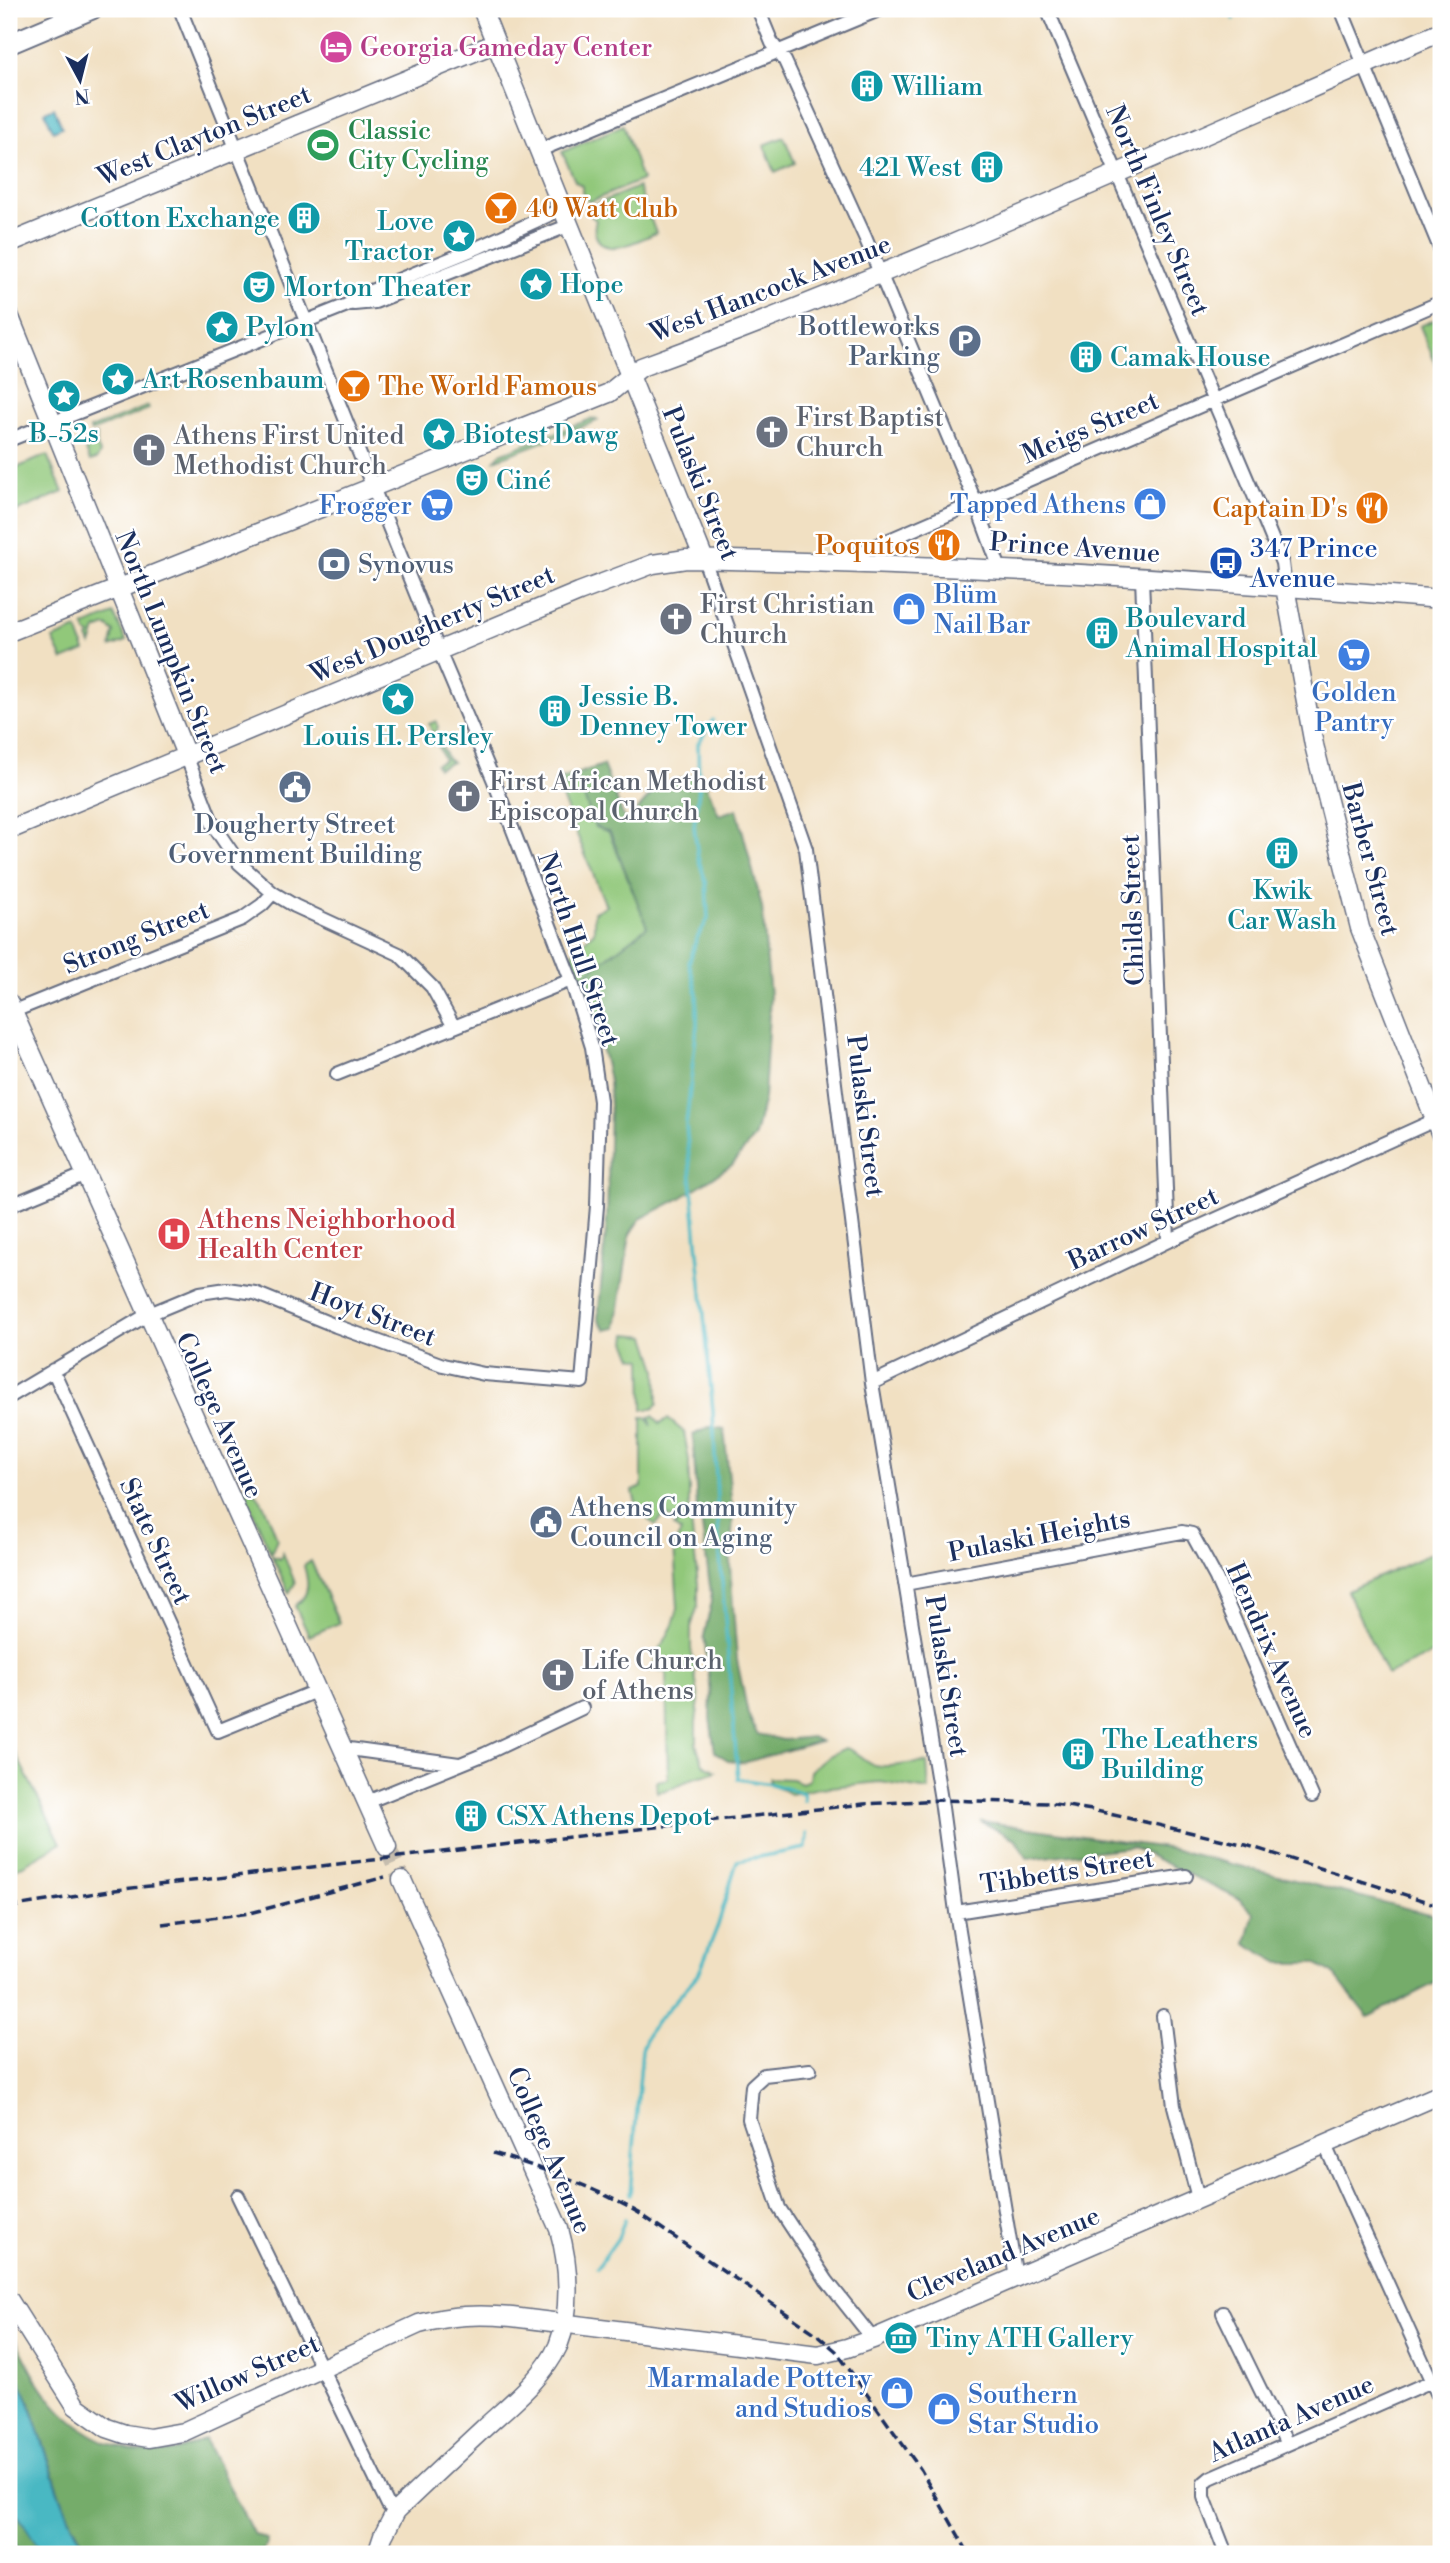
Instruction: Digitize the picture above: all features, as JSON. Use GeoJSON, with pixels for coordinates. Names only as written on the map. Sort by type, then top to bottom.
{"type":"FeatureCollection","features":[{"type":"Feature","properties":{"kind":"main road"},"geometry":{"type":"LineString","coordinates":[[9,44],[92,9]]}},
{"type":"Feature","properties":{"kind":"street","name":"North Hull Street"},"geometry":{"type":"LineString","coordinates":[[180,9],[494,781],[570,981],[592,1047],[600,1101],[597,1206],[582,1382]]}},
{"type":"Feature","properties":{"kind":"street","name":"Pulaski Street"},"geometry":{"type":"LineString","coordinates":[[482,9],[704,559],[806,849],[872,1383],[1016,2278]]}},
{"type":"Feature","properties":{"kind":"street"},"geometry":{"type":"LineString","coordinates":[[758,9],[839,178],[975,501],[1000,569]]}},
{"type":"Feature","properties":{"kind":"street"},"geometry":{"type":"LineString","coordinates":[[540,150],[881,9]]}},
{"type":"Feature","properties":{"kind":"street","name":"North Finley Street"},"geometry":{"type":"LineString","coordinates":[[1047,9],[1282,563],[1285,587]]}},
{"type":"Feature","properties":{"kind":"street"},"geometry":{"type":"LineString","coordinates":[[1341,9],[1441,251]]}},
{"type":"Feature","properties":{"kind":"street","name":"West Hancock Avenue"},"geometry":{"type":"LineString","coordinates":[[9,632],[609,393],[641,367],[879,274],[1117,175],[1441,32]]}},
{"type":"Feature","properties":{"kind":"street","name":"West Clayton Street"},"geometry":{"type":"LineString","coordinates":[[9,243],[496,43]]}},
{"type":"Feature","properties":{"kind":"street"},"geometry":{"type":"LineString","coordinates":[[9,440],[347,305],[371,291],[477,248],[564,208]]}},
{"type":"Feature","properties":{"kind":"street"},"geometry":{"type":"LineString","coordinates":[[347,305],[375,302],[570,225]]}},
{"type":"Feature","properties":{"kind":"street","name":"Meigs Street"},"geometry":{"type":"LineString","coordinates":[[834,563],[1441,302]]}},
{"type":"Feature","properties":{"kind":"street","name":"North Lumpkin Street"},"geometry":{"type":"LineString","coordinates":[[9,315],[213,825],[224,843],[239,863],[273,893],[295,906],[400,954],[432,987],[454,1027]]}},
{"type":"Feature","properties":{"kind":"street","name":"Prince Avenue"},"geometry":{"type":"LineString","coordinates":[[704,559],[1000,569],[1441,599]]}},
{"type":"Feature","properties":{"kind":"street","name":"West Dougherty Street"},"geometry":{"type":"LineString","coordinates":[[9,830],[612,578],[653,564],[704,559]]}},
{"type":"Feature","properties":{"kind":"street","name":"Childs Street"},"geometry":{"type":"LineString","coordinates":[[1142,578],[1168,1241]]}},
{"type":"Feature","properties":{"kind":"street","name":"Barber Street"},"geometry":{"type":"LineString","coordinates":[[1285,587],[1314,746],[1360,928],[1438,1128]]}},
{"type":"Feature","properties":{"kind":"street","name":"Strong Street"},"geometry":{"type":"LineString","coordinates":[[10,1009],[242,919],[262,905],[273,893]]}},
{"type":"Feature","properties":{"kind":"street"},"geometry":{"type":"LineString","coordinates":[[337,1074],[570,981]]}},
{"type":"Feature","properties":{"kind":"street","name":"College Avenue"},"geometry":{"type":"LineString","coordinates":[[10,1009],[387,1847]]}},
{"type":"Feature","properties":{"kind":"street","name":"Barrow Street"},"geometry":{"type":"LineString","coordinates":[[872,1383],[1168,1241],[1438,1128]]}},
{"type":"Feature","properties":{"kind":"street"},"geometry":{"type":"LineString","coordinates":[[9,1206],[86,1174]]}},
{"type":"Feature","properties":{"kind":"street","name":"Hoyt Street"},"geometry":{"type":"LineString","coordinates":[[9,1397],[147,1315],[216,1289],[255,1293],[443,1365],[484,1374],[582,1382]]}},
{"type":"Feature","properties":{"kind":"street","name":"State Street"},"geometry":{"type":"LineString","coordinates":[[53,1370],[218,1731],[316,1691]]}},
{"type":"Feature","properties":{"kind":"street","name":"Pulaski Heights"},"geometry":{"type":"LineString","coordinates":[[905,1584],[1182,1532]]}},
{"type":"Feature","properties":{"kind":"street","name":"Hendrix Avenue"},"geometry":{"type":"LineString","coordinates":[[1182,1532],[1192,1534],[1199,1543],[1312,1796]]}},
{"type":"Feature","properties":{"kind":"street"},"geometry":{"type":"LineString","coordinates":[[367,1802],[461,1764],[582,1708]]}},
{"type":"Feature","properties":{"kind":"street"},"geometry":{"type":"LineString","coordinates":[[342,1748],[461,1764]]}},
{"type":"Feature","properties":{"kind":"street","name":"Tibbetts Street"},"geometry":{"type":"LineString","coordinates":[[956,1912],[1186,1876]]}},
{"type":"Feature","properties":{"kind":"street","name":"College Avenue"},"geometry":{"type":"LineString","coordinates":[[377,2554],[396,2511],[525,2390],[549,2362],[558,2344],[563,2324],[567,2269],[559,2229],[402,1880]]}},
{"type":"Feature","properties":{"kind":"street"},"geometry":{"type":"LineString","coordinates":[[1163,2016],[1174,2106],[1198,2198]]}},
{"type":"Feature","properties":{"kind":"street"},"geometry":{"type":"LineString","coordinates":[[810,2070],[764,2075],[752,2086],[749,2119],[779,2208],[827,2281],[873,2339]]}},
{"type":"Feature","properties":{"kind":"street","name":"Cleveland Avenue"},"geometry":{"type":"LineString","coordinates":[[563,2324],[818,2355],[847,2348],[1441,2094]]}},
{"type":"Feature","properties":{"kind":"street"},"geometry":{"type":"LineString","coordinates":[[1324,2143],[1437,2379],[1441,2402]]}},
{"type":"Feature","properties":{"kind":"street"},"geometry":{"type":"LineString","coordinates":[[238,2196],[388,2505],[396,2511]]}},
{"type":"Feature","properties":{"kind":"street","name":"Willow Street"},"geometry":{"type":"LineString","coordinates":[[9,2300],[76,2406],[107,2428],[149,2438],[183,2432],[419,2324],[474,2314],[563,2324]]}},
{"type":"Feature","properties":{"kind":"street"},"geometry":{"type":"LineString","coordinates":[[1223,2313],[1287,2444]]}},
{"type":"Feature","properties":{"kind":"street","name":"Atlanta Avenue"},"geometry":{"type":"LineString","coordinates":[[1226,2554],[1203,2497],[1204,2483],[1210,2478],[1437,2379]]}},
{"type":"Feature","properties":{"kind":"green space"},"geometry":{"type":"Polygon","coordinates":[[[623,125],[642,180],[589,202],[582,193],[582,186],[575,181],[562,152],[623,125]]]}},
{"type":"Feature","properties":{"kind":"green space"},"geometry":{"type":"Polygon","coordinates":[[[784,137],[795,163],[775,172],[764,145],[784,137]]]}},
{"type":"Feature","properties":{"kind":"green space"},"geometry":{"type":"Polygon","coordinates":[[[638,187],[656,233],[624,246],[607,246],[601,243],[595,234],[596,220],[591,216],[591,206],[638,187]]]}},
{"type":"Feature","properties":{"kind":"green space"},"geometry":{"type":"Polygon","coordinates":[[[1441,317],[1441,377],[1420,326],[1441,317]]]}},
{"type":"Feature","properties":{"kind":"green space"},"geometry":{"type":"Polygon","coordinates":[[[148,406],[149,409],[91,432],[90,429],[148,406]]]}},
{"type":"Feature","properties":{"kind":"green space"},"geometry":{"type":"Polygon","coordinates":[[[591,419],[599,420],[495,460],[500,454],[591,419]]]}},
{"type":"Feature","properties":{"kind":"green space"},"geometry":{"type":"Polygon","coordinates":[[[97,435],[100,453],[97,459],[90,461],[83,443],[97,435]]]}},
{"type":"Feature","properties":{"kind":"green space"},"geometry":{"type":"Polygon","coordinates":[[[47,455],[63,492],[9,515],[9,471],[47,455]]]}},
{"type":"Feature","properties":{"kind":"green space"},"geometry":{"type":"Polygon","coordinates":[[[114,614],[126,641],[111,647],[114,632],[107,626],[96,630],[91,645],[88,638],[91,635],[87,634],[84,626],[114,614]]]}},
{"type":"Feature","properties":{"kind":"green space"},"geometry":{"type":"Polygon","coordinates":[[[77,629],[85,651],[63,660],[53,639],[77,629]]]}},
{"type":"Feature","properties":{"kind":"green space"},"geometry":{"type":"Polygon","coordinates":[[[436,721],[436,732],[447,759],[452,762],[438,768],[436,764],[444,760],[429,724],[436,721]]]}},
{"type":"Feature","properties":{"kind":"green space"},"geometry":{"type":"Polygon","coordinates":[[[603,765],[626,823],[660,784],[690,776],[706,785],[719,815],[737,809],[762,907],[770,996],[764,1098],[755,1136],[732,1165],[679,1199],[640,1219],[630,1234],[616,1328],[606,1330],[598,1319],[607,1219],[609,1080],[580,978],[647,927],[610,832],[595,827],[579,783],[559,790],[555,781],[603,765]]]}},
{"type":"Feature","properties":{"kind":"green space"},"geometry":{"type":"Polygon","coordinates":[[[579,782],[595,827],[609,832],[648,927],[580,978],[573,952],[594,932],[594,912],[606,906],[559,790],[579,782]]]}},
{"type":"Feature","properties":{"kind":"green space"},"geometry":{"type":"Polygon","coordinates":[[[627,1334],[646,1336],[657,1369],[658,1404],[653,1409],[643,1409],[642,1359],[633,1357],[626,1342],[627,1334]]]}},
{"type":"Feature","properties":{"kind":"green space"},"geometry":{"type":"Polygon","coordinates":[[[653,1416],[660,1423],[668,1419],[684,1432],[689,1460],[689,1504],[698,1584],[698,1605],[691,1627],[691,1648],[699,1701],[696,1744],[703,1764],[716,1771],[657,1792],[656,1781],[668,1779],[666,1672],[653,1669],[678,1608],[674,1546],[681,1532],[674,1527],[678,1523],[665,1514],[656,1525],[651,1522],[640,1511],[634,1497],[633,1491],[642,1487],[642,1417],[646,1417],[652,1426],[649,1417],[653,1416]]]}},
{"type":"Feature","properties":{"kind":"green space"},"geometry":{"type":"Polygon","coordinates":[[[709,1427],[724,1429],[733,1517],[730,1566],[737,1660],[748,1714],[757,1734],[783,1740],[812,1737],[820,1741],[743,1763],[728,1760],[715,1752],[710,1718],[711,1694],[704,1636],[712,1601],[702,1526],[697,1509],[693,1435],[709,1427]]]}},
{"type":"Feature","properties":{"kind":"green space"},"geometry":{"type":"Polygon","coordinates":[[[242,1486],[255,1492],[268,1515],[277,1538],[271,1554],[242,1486]]]}},
{"type":"Feature","properties":{"kind":"green space"},"geometry":{"type":"Polygon","coordinates":[[[1441,1549],[1441,1650],[1387,1675],[1347,1591],[1441,1549]]]}},
{"type":"Feature","properties":{"kind":"green space"},"geometry":{"type":"Polygon","coordinates":[[[283,1553],[295,1583],[289,1593],[272,1556],[280,1559],[283,1553]]]}},
{"type":"Feature","properties":{"kind":"green space"},"geometry":{"type":"Polygon","coordinates":[[[311,1561],[339,1623],[309,1636],[295,1606],[306,1593],[304,1566],[311,1561]]]}},
{"type":"Feature","properties":{"kind":"green space"},"geometry":{"type":"Polygon","coordinates":[[[9,1741],[61,1843],[9,1873],[9,1741]]]}},
{"type":"Feature","properties":{"kind":"green space"},"geometry":{"type":"Polygon","coordinates":[[[845,1748],[875,1765],[927,1763],[929,1790],[880,1782],[790,1794],[769,1782],[770,1778],[793,1779],[802,1783],[809,1780],[810,1771],[827,1757],[845,1748]]]}},
{"type":"Feature","properties":{"kind":"green space"},"geometry":{"type":"Polygon","coordinates":[[[980,1821],[1172,1849],[1441,1917],[1441,1976],[1439,1981],[1368,2017],[1333,1973],[1315,1963],[1280,1963],[1246,1944],[1254,1913],[1239,1899],[1132,1847],[1028,1859],[1015,1839],[980,1821]]]}},
{"type":"Feature","properties":{"kind":"green space"},"geometry":{"type":"Polygon","coordinates":[[[9,2327],[44,2390],[75,2423],[105,2442],[139,2452],[157,2453],[179,2450],[205,2439],[253,2533],[267,2540],[262,2554],[89,2554],[66,2511],[30,2403],[9,2361],[9,2327]]]}},
{"type":"Feature","properties":{"kind":"green space"},"geometry":{"type":"Polygon","coordinates":[[[9,2501],[43,2554],[23,2554],[9,2538],[9,2501]]]}},
{"type":"Feature","properties":{"kind":"water"},"geometry":{"type":"Polygon","coordinates":[[[54,108],[62,127],[53,131],[45,112],[54,108]]]}},
{"type":"Feature","properties":{"kind":"water"},"geometry":{"type":"Polygon","coordinates":[[[9,2361],[31,2408],[65,2508],[89,2554],[43,2554],[9,2501],[9,2361]]]}},
{"type":"Feature","properties":{"kind":"waterway"},"geometry":{"type":"LineString","coordinates":[[1229,9],[1234,19]]}},
{"type":"Feature","properties":{"kind":"waterway"},"geometry":{"type":"LineString","coordinates":[[713,720],[698,744],[699,789],[694,826],[698,858],[706,882],[708,919],[696,940],[689,963],[697,993],[697,1025],[686,1125],[713,1411],[719,1544],[738,1779],[803,1793],[804,1801]]}},
{"type":"Feature","properties":{"kind":"waterway"},"geometry":{"type":"LineString","coordinates":[[630,2194],[642,2049],[649,2031],[699,1973],[718,1925],[737,1861],[806,1848],[807,1834]]}},
{"type":"Feature","properties":{"kind":"waterway"},"geometry":{"type":"LineString","coordinates":[[597,2268],[618,2238],[625,2219]]}},
{"type":"Feature","properties":{"kind":"tunnel"},"geometry":{"type":"LineString","coordinates":[[387,1847],[402,1880]]}},
{"type":"Feature","properties":{"kind":"railway"},"geometry":{"type":"LineString","coordinates":[[9,1907],[115,1890],[708,1821],[864,1804],[941,1800],[1048,1803],[1092,1810],[1246,1845],[1441,1906]]}},
{"type":"Feature","properties":{"kind":"railway"},"geometry":{"type":"LineString","coordinates":[[162,1924],[250,1913],[385,1877]]}},
{"type":"Feature","properties":{"kind":"railway"},"geometry":{"type":"LineString","coordinates":[[493,2153],[568,2179],[639,2213],[815,2333],[836,2351],[921,2470],[969,2554]]}},
{"type":"Feature","properties":{"kind":"place","name":"Georgia Gameday Center"},"geometry":{"type":"Point","coordinates":[336,47]}},
{"type":"Feature","properties":{"kind":"place","name":"William"},"geometry":{"type":"Point","coordinates":[867,86]}},
{"type":"Feature","properties":{"kind":"place","name":"Classic City Cycling"},"geometry":{"type":"Point","coordinates":[323,145]}},
{"type":"Feature","properties":{"kind":"place","name":"421 West"},"geometry":{"type":"Point","coordinates":[987,167]}},
{"type":"Feature","properties":{"kind":"place","name":"40 Watt Club"},"geometry":{"type":"Point","coordinates":[501,208]}},
{"type":"Feature","properties":{"kind":"place","name":"Cotton Exchange"},"geometry":{"type":"Point","coordinates":[304,218]}},
{"type":"Feature","properties":{"kind":"place","name":"Love Tractor"},"geometry":{"type":"Point","coordinates":[459,236]}},
{"type":"Feature","properties":{"kind":"place","name":"Hope"},"geometry":{"type":"Point","coordinates":[536,284]}},
{"type":"Feature","properties":{"kind":"place","name":"Morton Theater"},"geometry":{"type":"Point","coordinates":[259,287]}},
{"type":"Feature","properties":{"kind":"place","name":"Pylon"},"geometry":{"type":"Point","coordinates":[222,327]}},
{"type":"Feature","properties":{"kind":"place","name":"Bottleworks Parking"},"geometry":{"type":"Point","coordinates":[965,341]}},
{"type":"Feature","properties":{"kind":"place","name":"Camak House"},"geometry":{"type":"Point","coordinates":[1086,357]}},
{"type":"Feature","properties":{"kind":"place","name":"Art Rosenbaum"},"geometry":{"type":"Point","coordinates":[118,379]}},
{"type":"Feature","properties":{"kind":"place","name":"The World Famous"},"geometry":{"type":"Point","coordinates":[354,386]}},
{"type":"Feature","properties":{"kind":"place","name":"B-52s"},"geometry":{"type":"Point","coordinates":[64,396]}},
{"type":"Feature","properties":{"kind":"place","name":"First Baptist Church"},"geometry":{"type":"Point","coordinates":[772,432]}},
{"type":"Feature","properties":{"kind":"place","name":"Biotest Dawg"},"geometry":{"type":"Point","coordinates":[439,434]}},
{"type":"Feature","properties":{"kind":"place","name":"Athens First United Methodist Church"},"geometry":{"type":"Point","coordinates":[149,450]}},
{"type":"Feature","properties":{"kind":"place","name":"Ciné"},"geometry":{"type":"Point","coordinates":[472,480]}},
{"type":"Feature","properties":{"kind":"place","name":"Tapped Athens"},"geometry":{"type":"Point","coordinates":[1150,504]}},
{"type":"Feature","properties":{"kind":"place","name":"Frogger"},"geometry":{"type":"Point","coordinates":[437,505]}},
{"type":"Feature","properties":{"kind":"place","name":"Captain D's"},"geometry":{"type":"Point","coordinates":[1372,508]}},
{"type":"Feature","properties":{"kind":"place","name":"Poquitos"},"geometry":{"type":"Point","coordinates":[944,545]}},
{"type":"Feature","properties":{"kind":"place","name":"347 Prince Avenue"},"geometry":{"type":"Point","coordinates":[1226,563]}},
{"type":"Feature","properties":{"kind":"place","name":"Synovus"},"geometry":{"type":"Point","coordinates":[334,564]}},
{"type":"Feature","properties":{"kind":"place","name":"Blüm Nail Bar"},"geometry":{"type":"Point","coordinates":[909,609]}},
{"type":"Feature","properties":{"kind":"place","name":"First Christian Church"},"geometry":{"type":"Point","coordinates":[676,619]}},
{"type":"Feature","properties":{"kind":"place","name":"Boulevard Animal Hospital"},"geometry":{"type":"Point","coordinates":[1102,633]}},
{"type":"Feature","properties":{"kind":"place","name":"Golden Pantry"},"geometry":{"type":"Point","coordinates":[1354,655]}},
{"type":"Feature","properties":{"kind":"place","name":"Louis H. Persley"},"geometry":{"type":"Point","coordinates":[398,699]}},
{"type":"Feature","properties":{"kind":"place","name":"Jessie B. Denney Tower"},"geometry":{"type":"Point","coordinates":[555,711]}},
{"type":"Feature","properties":{"kind":"place","name":"Dougherty Street Government Building"},"geometry":{"type":"Point","coordinates":[295,787]}},
{"type":"Feature","properties":{"kind":"place","name":"First African Methodist Episcopal Church"},"geometry":{"type":"Point","coordinates":[464,796]}},
{"type":"Feature","properties":{"kind":"place","name":"Kwik Car Wash"},"geometry":{"type":"Point","coordinates":[1282,853]}},
{"type":"Feature","properties":{"kind":"place","name":"Athens Neighborhood Health Center"},"geometry":{"type":"Point","coordinates":[174,1234]}},
{"type":"Feature","properties":{"kind":"place","name":"Athens Community Council on Aging"},"geometry":{"type":"Point","coordinates":[546,1522]}},
{"type":"Feature","properties":{"kind":"place","name":"Life Church of Athens"},"geometry":{"type":"Point","coordinates":[558,1675]}},
{"type":"Feature","properties":{"kind":"place","name":"The Leathers Building"},"geometry":{"type":"Point","coordinates":[1078,1754]}},
{"type":"Feature","properties":{"kind":"place","name":"CSX Athens Depot"},"geometry":{"type":"Point","coordinates":[471,1816]}},
{"type":"Feature","properties":{"kind":"place","name":"Tiny ATH Gallery"},"geometry":{"type":"Point","coordinates":[901,2338]}},
{"type":"Feature","properties":{"kind":"place","name":"Marmalade Pottery and Studios"},"geometry":{"type":"Point","coordinates":[897,2393]}},
{"type":"Feature","properties":{"kind":"place","name":"Southern Star Studio"},"geometry":{"type":"Point","coordinates":[944,2409]}}]}
